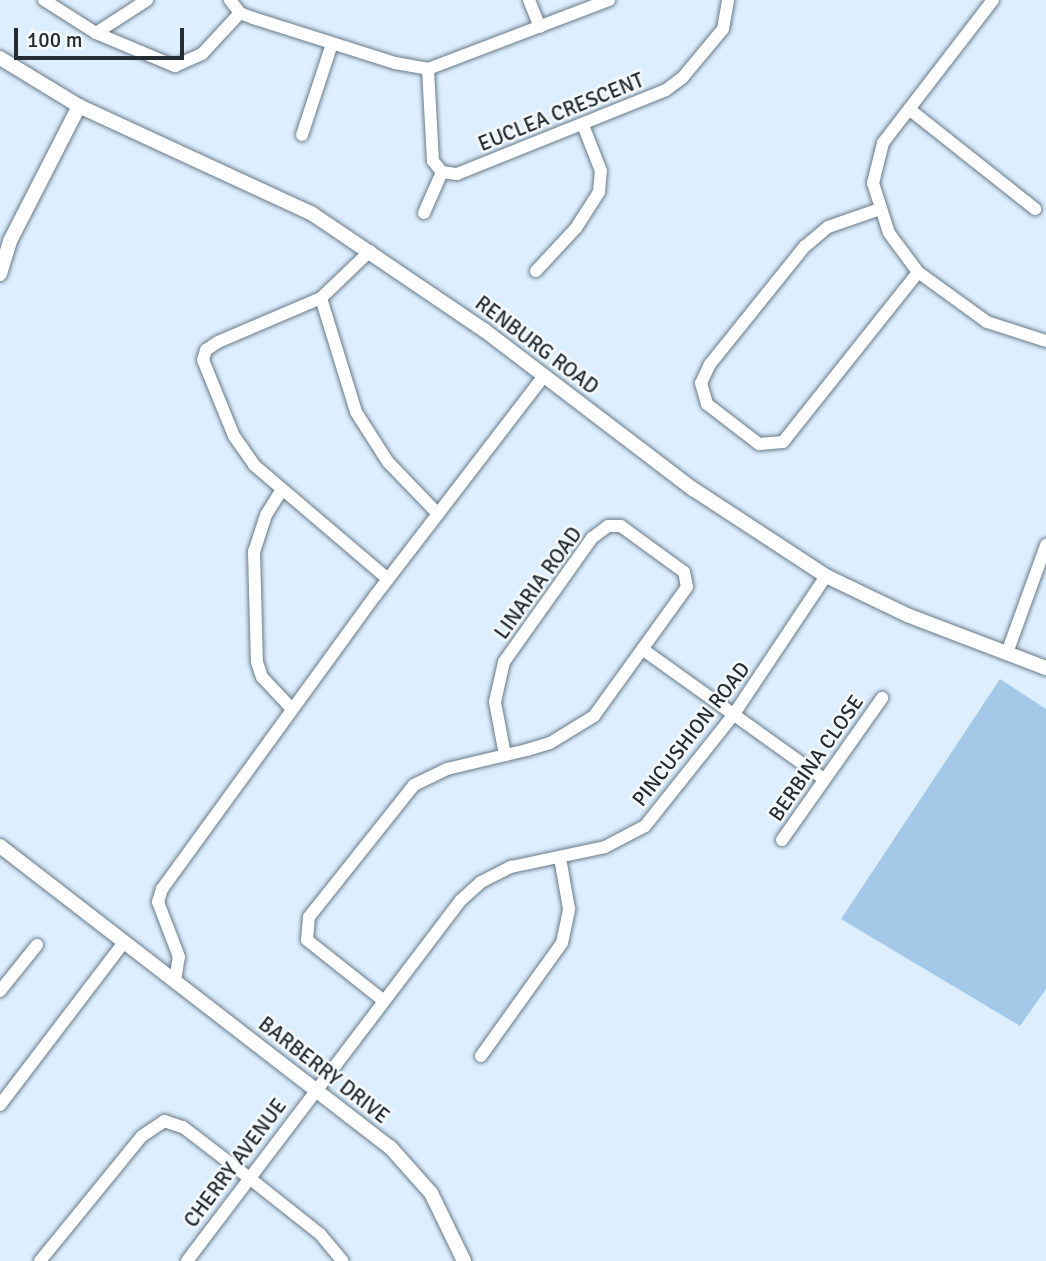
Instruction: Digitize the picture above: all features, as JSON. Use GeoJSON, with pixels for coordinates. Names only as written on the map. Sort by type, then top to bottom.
{"type":"FeatureCollection","features":[{"type":"Feature","properties":{"kind":"street"},"geometry":{"type":"LineString","coordinates":[[44,0],[96,33],[155,60],[182,65],[202,54],[240,13]]}},
{"type":"Feature","properties":{"kind":"street"},"geometry":{"type":"LineString","coordinates":[[96,33],[147,0]]}},
{"type":"Feature","properties":{"kind":"street"},"geometry":{"type":"LineString","coordinates":[[230,0],[240,13],[332,44],[428,69],[609,0]]}},
{"type":"Feature","properties":{"kind":"street"},"geometry":{"type":"LineString","coordinates":[[529,0],[540,27]]}},
{"type":"Feature","properties":{"kind":"street","name":"EUCLEA CRESCENT"},"geometry":{"type":"LineString","coordinates":[[442,172],[467,172],[666,90],[683,77],[723,29],[728,0]]}},
{"type":"Feature","properties":{"kind":"street"},"geometry":{"type":"LineString","coordinates":[[993,0],[909,109],[878,155],[873,183],[880,209],[900,251],[918,272],[987,322],[1046,341]]}},
{"type":"Feature","properties":{"kind":"street"},"geometry":{"type":"LineString","coordinates":[[302,135],[332,44]]}},
{"type":"Feature","properties":{"kind":"street","name":"RENBURG ROAD"},"geometry":{"type":"LineString","coordinates":[[0,58],[79,106],[282,197],[370,251],[544,376],[693,489],[825,576],[907,615],[1046,668]]}},
{"type":"Feature","properties":{"kind":"street"},"geometry":{"type":"LineString","coordinates":[[424,213],[442,172],[430,150],[428,69]]}},
{"type":"Feature","properties":{"kind":"street"},"geometry":{"type":"LineString","coordinates":[[0,274],[20,218],[79,106]]}},
{"type":"Feature","properties":{"kind":"street"},"geometry":{"type":"LineString","coordinates":[[909,109],[1035,209]]}},
{"type":"Feature","properties":{"kind":"street"},"geometry":{"type":"LineString","coordinates":[[536,271],[576,228],[599,192],[601,171],[583,125]]}},
{"type":"Feature","properties":{"kind":"street"},"geometry":{"type":"LineString","coordinates":[[880,209],[828,227],[805,246],[710,365],[701,383],[706,404],[759,444],[783,442],[918,272]]}},
{"type":"Feature","properties":{"kind":"street"},"geometry":{"type":"LineString","coordinates":[[370,251],[321,298],[218,342],[204,355],[239,445],[281,491],[388,579]]}},
{"type":"Feature","properties":{"kind":"street"},"geometry":{"type":"LineString","coordinates":[[321,298],[356,412],[388,462],[438,514]]}},
{"type":"Feature","properties":{"kind":"street"},"geometry":{"type":"LineString","coordinates":[[176,981],[179,957],[158,902],[162,889],[388,579],[544,376]]}},
{"type":"Feature","properties":{"kind":"street"},"geometry":{"type":"LineString","coordinates":[[281,491],[265,515],[254,551],[257,662],[262,677],[292,709]]}},
{"type":"Feature","properties":{"kind":"street","name":"LINARIA ROAD"},"geometry":{"type":"LineString","coordinates":[[505,755],[495,702],[498,675],[592,538],[608,526],[621,526],[684,572],[684,594],[645,651]]}},
{"type":"Feature","properties":{"kind":"street"},"geometry":{"type":"LineString","coordinates":[[1007,653],[1046,545]]}},
{"type":"Feature","properties":{"kind":"street","name":"PINCUSHION ROAD"},"geometry":{"type":"LineString","coordinates":[[315,1090],[470,890],[511,867],[605,847],[645,825],[734,714],[825,576]]}},
{"type":"Feature","properties":{"kind":"street"},"geometry":{"type":"LineString","coordinates":[[384,1001],[307,940],[309,917],[414,785],[447,769],[550,743],[576,731],[594,716],[645,651],[824,779]]}},
{"type":"Feature","properties":{"kind":"street","name":"BERBINA CLOSE"},"geometry":{"type":"LineString","coordinates":[[782,840],[882,698]]}},
{"type":"Feature","properties":{"kind":"street","name":"BARBERRY DRIVE"},"geometry":{"type":"LineString","coordinates":[[0,846],[390,1147],[415,1173],[448,1223],[464,1261]]}},
{"type":"Feature","properties":{"kind":"street"},"geometry":{"type":"LineString","coordinates":[[481,1056],[562,943],[569,909],[561,858]]}},
{"type":"Feature","properties":{"kind":"street"},"geometry":{"type":"LineString","coordinates":[[0,1105],[124,942]]}},
{"type":"Feature","properties":{"kind":"street"},"geometry":{"type":"LineString","coordinates":[[0,989],[37,945]]}},
{"type":"Feature","properties":{"kind":"street","name":"CHERRY AVENUE"},"geometry":{"type":"LineString","coordinates":[[187,1261],[315,1090]]}},
{"type":"Feature","properties":{"kind":"street"},"geometry":{"type":"LineString","coordinates":[[40,1261],[158,1122],[183,1128],[320,1234],[343,1261]]}},
{"type":"Feature","properties":{"kind":"shaded area"},"geometry":{"type":"Polygon","coordinates":[[[1000,679],[1046,709],[1046,989],[1020,1026],[841,919],[1000,679]]]}}]}
